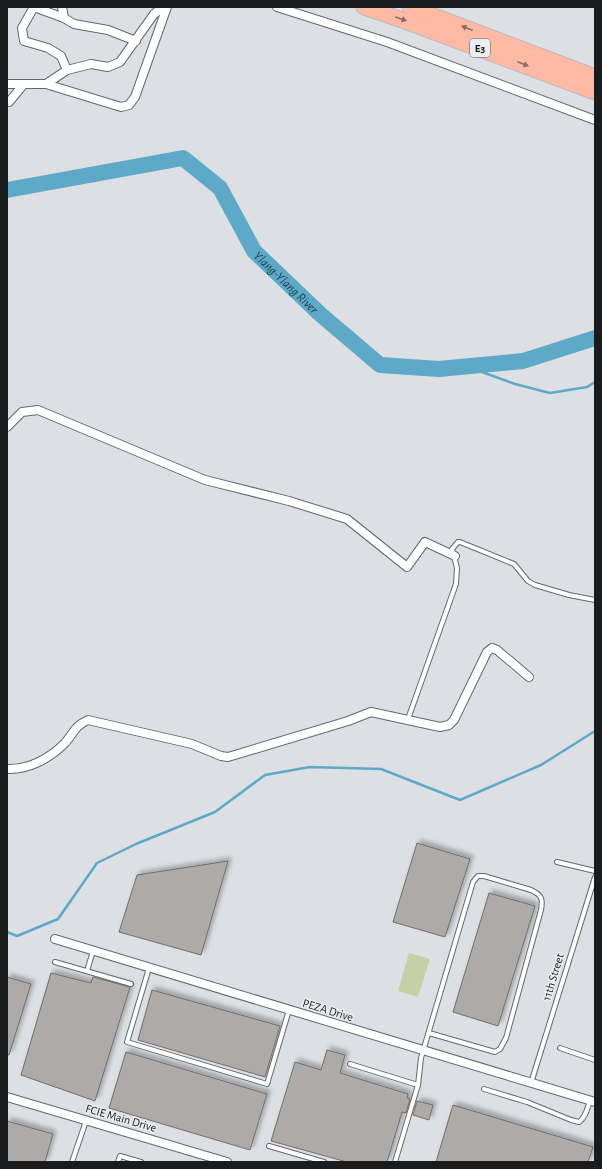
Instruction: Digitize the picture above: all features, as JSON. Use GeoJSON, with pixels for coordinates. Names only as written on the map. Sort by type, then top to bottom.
{"type":"FeatureCollection","features":[{"type":"Feature","properties":{"kind":"highway","name":"E3"},"geometry":{"type":"LineString","coordinates":[[364,7],[595,92]]}},
{"type":"Feature","properties":{"kind":"highway","name":"E3"},"geometry":{"type":"LineString","coordinates":[[410,7],[595,77]]}},
{"type":"Feature","properties":{"kind":"street"},"geometry":{"type":"LineString","coordinates":[[67,70],[61,56],[48,48],[24,41],[22,28],[34,7],[64,18],[74,24],[108,30],[136,41]]}},
{"type":"Feature","properties":{"kind":"street"},"geometry":{"type":"LineString","coordinates":[[62,7],[64,18]]}},
{"type":"Feature","properties":{"kind":"street"},"geometry":{"type":"LineString","coordinates":[[277,7],[387,42],[595,120]]}},
{"type":"Feature","properties":{"kind":"street"},"geometry":{"type":"LineString","coordinates":[[46,84],[67,70],[91,64],[108,67],[120,62],[154,14],[161,8]]}},
{"type":"Feature","properties":{"kind":"street"},"geometry":{"type":"LineString","coordinates":[[7,84],[46,84],[121,107],[129,105],[134,97],[161,8]]}},
{"type":"Feature","properties":{"kind":"street"},"geometry":{"type":"LineString","coordinates":[[9,102],[24,84]]}},
{"type":"Feature","properties":{"kind":"street"},"geometry":{"type":"LineString","coordinates":[[7,428],[22,412],[38,410],[205,480],[289,501],[347,519],[407,567],[425,542],[455,556]]}},
{"type":"Feature","properties":{"kind":"street"},"geometry":{"type":"LineString","coordinates":[[7,769],[32,765],[51,756],[65,742],[78,725],[88,720],[192,744],[220,756],[228,757],[342,723],[371,712],[440,727],[449,725],[454,720],[487,652],[492,648],[497,650],[529,677]]}},
{"type":"Feature","properties":{"kind":"street","name":"PEZA Drive"},"geometry":{"type":"LineString","coordinates":[[55,940],[592,1102]]}},
{"type":"Feature","properties":{"kind":"street","name":"FCIE Main Drive"},"geometry":{"type":"LineString","coordinates":[[7,1097],[227,1162]]}},
{"type":"Feature","properties":{"kind":"lane"},"geometry":{"type":"LineString","coordinates":[[408,719],[456,584],[457,568],[452,549],[458,542],[514,564],[528,581],[535,585],[569,595],[595,600]]}},
{"type":"Feature","properties":{"kind":"lane"},"geometry":{"type":"LineString","coordinates":[[557,862],[595,871]]}},
{"type":"Feature","properties":{"kind":"lane"},"geometry":{"type":"LineString","coordinates":[[395,1162],[418,1085],[421,1058],[473,882],[478,876],[484,876],[538,893],[542,900],[541,910],[506,1038],[500,1049],[496,1052],[429,1033]]}},
{"type":"Feature","properties":{"kind":"lane","name":"11th Street"},"geometry":{"type":"LineString","coordinates":[[531,1083],[595,877]]}},
{"type":"Feature","properties":{"kind":"lane"},"geometry":{"type":"LineString","coordinates":[[87,971],[92,951]]}},
{"type":"Feature","properties":{"kind":"lane"},"geometry":{"type":"LineString","coordinates":[[55,962],[131,984]]}},
{"type":"Feature","properties":{"kind":"lane"},"geometry":{"type":"LineString","coordinates":[[149,968],[127,1042],[267,1084],[289,1010]]}},
{"type":"Feature","properties":{"kind":"lane"},"geometry":{"type":"LineString","coordinates":[[560,1048],[595,1060]]}},
{"type":"Feature","properties":{"kind":"lane"},"geometry":{"type":"LineString","coordinates":[[350,1064],[418,1085]]}},
{"type":"Feature","properties":{"kind":"lane"},"geometry":{"type":"LineString","coordinates":[[484,1089],[527,1102],[579,1122],[583,1119],[592,1102]]}},
{"type":"Feature","properties":{"kind":"lane"},"geometry":{"type":"LineString","coordinates":[[72,1162],[86,1120]]}},
{"type":"Feature","properties":{"kind":"lane"},"geometry":{"type":"LineString","coordinates":[[269,1146],[324,1162]]}},
{"type":"Feature","properties":{"kind":"lane"},"geometry":{"type":"LineString","coordinates":[[118,1162],[120,1156],[140,1162]]}},
{"type":"Feature","properties":{"kind":"green space"},"geometry":{"type":"Polygon","coordinates":[[[409,953],[430,959],[418,997],[398,991],[409,953]]]}},
{"type":"Feature","properties":{"kind":"building"},"geometry":{"type":"Polygon","coordinates":[[[417,843],[470,859],[445,937],[393,922],[417,843]]]}},
{"type":"Feature","properties":{"kind":"building"},"geometry":{"type":"Polygon","coordinates":[[[228,861],[201,955],[119,932],[137,875],[228,861]]]}},
{"type":"Feature","properties":{"kind":"building"},"geometry":{"type":"Polygon","coordinates":[[[489,893],[535,906],[498,1026],[453,1012],[489,893]]]}},
{"type":"Feature","properties":{"kind":"building"},"geometry":{"type":"Polygon","coordinates":[[[51,973],[91,983],[93,977],[130,987],[95,1101],[21,1075],[51,973]]]}},
{"type":"Feature","properties":{"kind":"building"},"geometry":{"type":"Polygon","coordinates":[[[7,977],[31,984],[9,1055],[7,1055],[7,977]]]}},
{"type":"Feature","properties":{"kind":"building"},"geometry":{"type":"Polygon","coordinates":[[[152,990],[280,1026],[265,1077],[138,1040],[152,990]]]}},
{"type":"Feature","properties":{"kind":"building"},"geometry":{"type":"Polygon","coordinates":[[[327,1050],[345,1055],[340,1073],[408,1094],[407,1098],[410,1099],[406,1113],[402,1112],[387,1162],[347,1162],[271,1141],[295,1062],[321,1070],[327,1050]]]}},
{"type":"Feature","properties":{"kind":"building"},"geometry":{"type":"Polygon","coordinates":[[[126,1052],[267,1094],[250,1150],[109,1108],[126,1052]]]}},
{"type":"Feature","properties":{"kind":"building"},"geometry":{"type":"Polygon","coordinates":[[[417,1101],[433,1105],[429,1120],[413,1115],[417,1101]]]}},
{"type":"Feature","properties":{"kind":"building"},"geometry":{"type":"Polygon","coordinates":[[[453,1105],[593,1147],[588,1162],[436,1162],[453,1105]]]}},
{"type":"Feature","properties":{"kind":"building"},"geometry":{"type":"Polygon","coordinates":[[[7,1121],[53,1134],[45,1162],[7,1162],[7,1121]]]}},
{"type":"Feature","properties":{"kind":"waterway","name":"Ylang-Ylang River"},"geometry":{"type":"LineString","coordinates":[[7,190],[183,158],[220,188],[254,251],[320,314],[380,365],[439,369],[523,361],[595,338]]}},
{"type":"Feature","properties":{"kind":"waterway"},"geometry":{"type":"LineString","coordinates":[[465,366],[515,384],[550,393],[587,387],[595,382]]}},
{"type":"Feature","properties":{"kind":"waterway"},"geometry":{"type":"LineString","coordinates":[[7,932],[17,936],[58,919],[97,863],[136,844],[215,812],[265,775],[310,767],[381,769],[460,800],[541,765],[595,731]]}}]}
